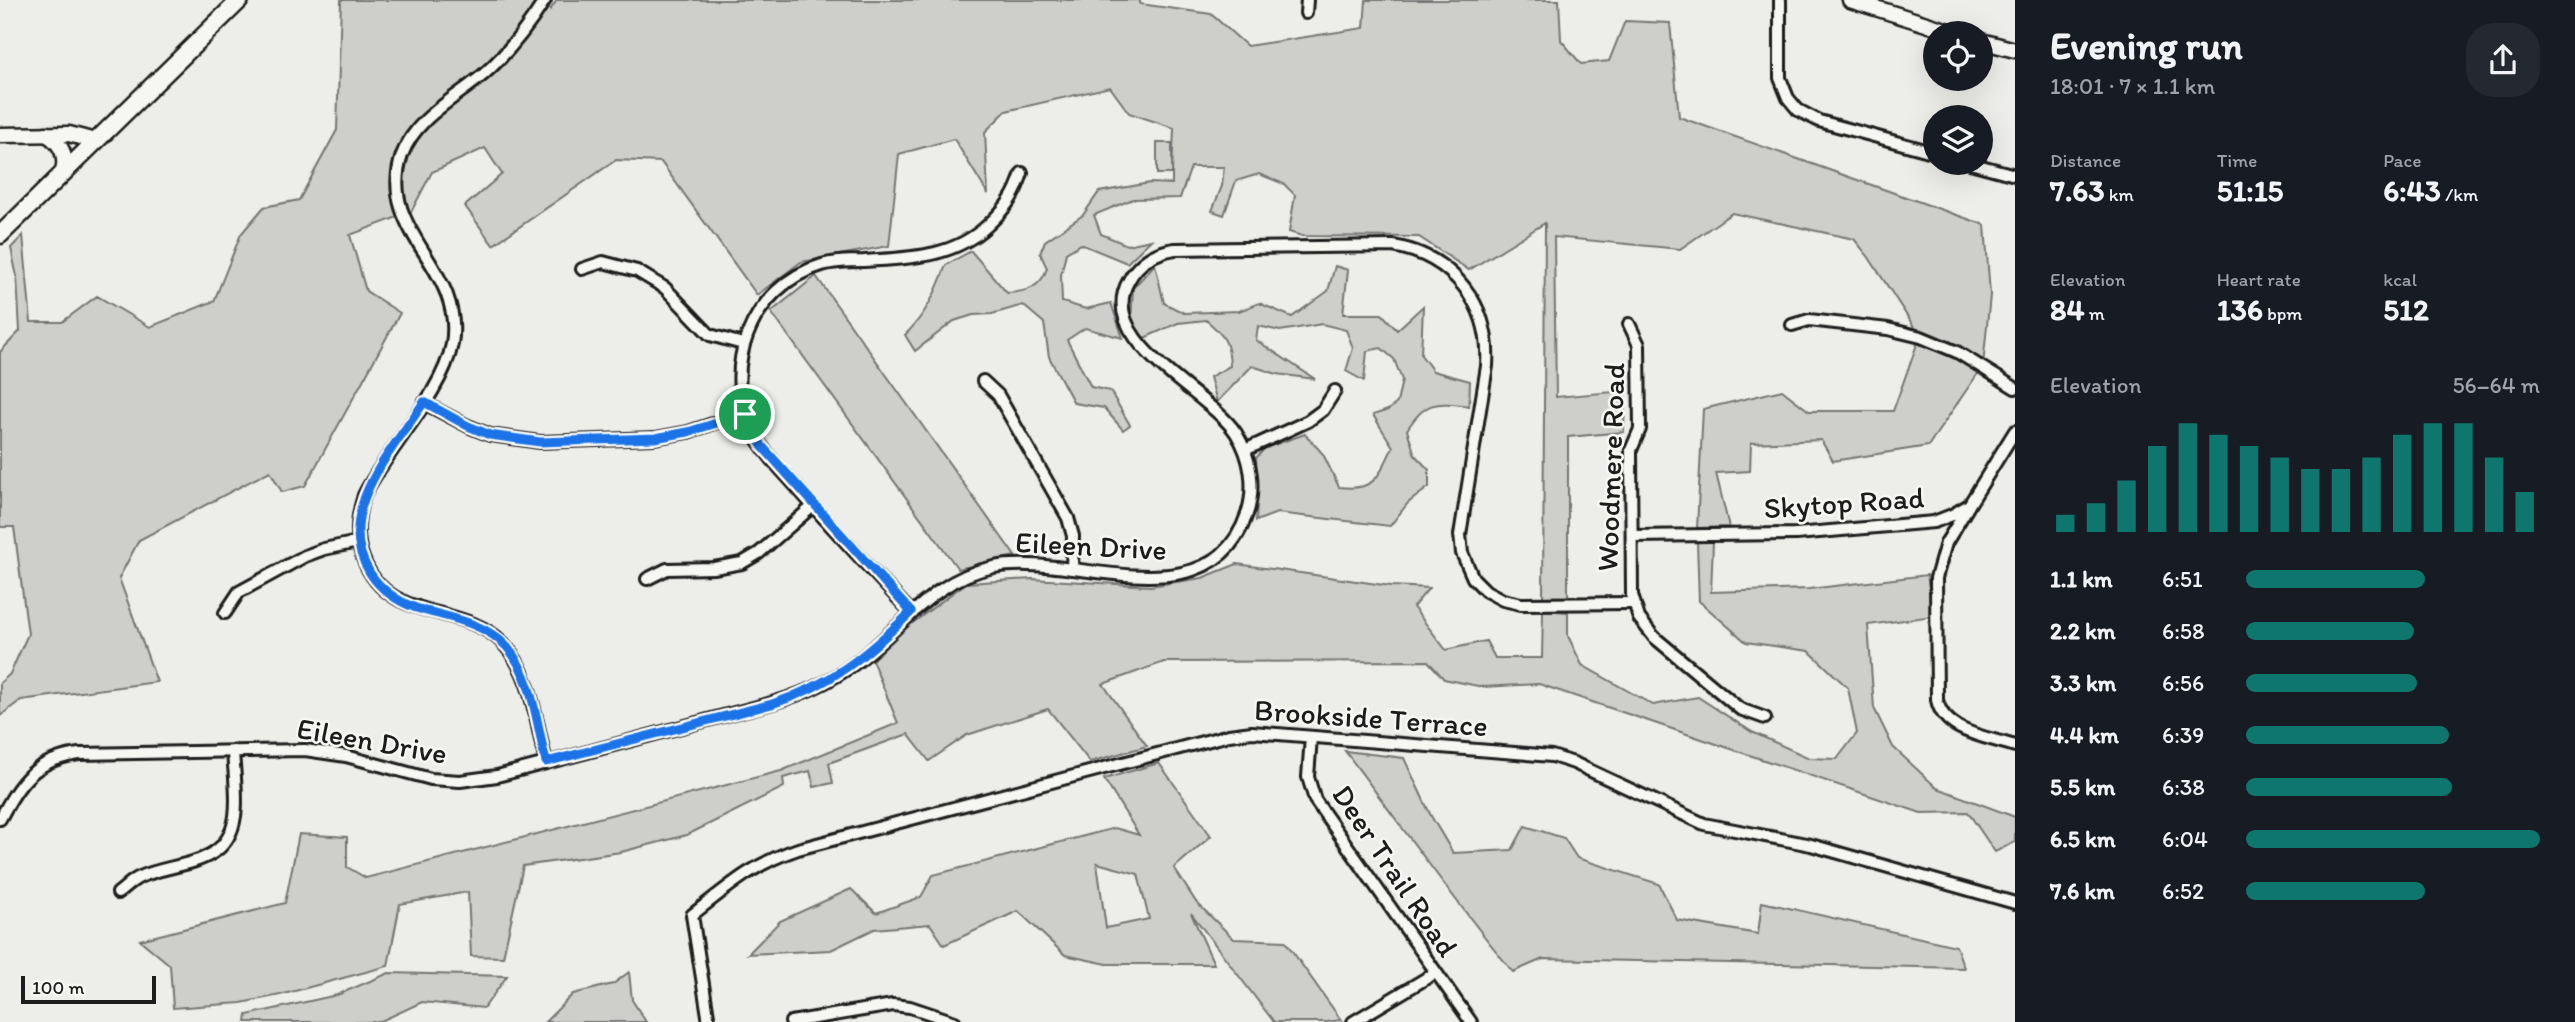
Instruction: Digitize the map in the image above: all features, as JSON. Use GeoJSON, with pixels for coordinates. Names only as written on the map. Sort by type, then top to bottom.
{"type":"FeatureCollection","features":[{"type":"Feature","properties":{"kind":"main road"},"geometry":{"type":"LineString","coordinates":[[0,235],[240,0]]}},
{"type":"Feature","properties":{"kind":"main road"},"geometry":{"type":"LineString","coordinates":[[1850,0],[1923,23]]}},
{"type":"Feature","properties":{"kind":"main road"},"geometry":{"type":"LineString","coordinates":[[1993,44],[2015,50]]}},
{"type":"Feature","properties":{"kind":"main road"},"geometry":{"type":"LineString","coordinates":[[46,134],[56,141],[62,150],[65,160],[62,174]]}},
{"type":"Feature","properties":{"kind":"main road"},"geometry":{"type":"LineString","coordinates":[[0,135],[69,134],[95,141]]}},
{"type":"Feature","properties":{"kind":"street"},"geometry":{"type":"LineString","coordinates":[[545,0],[517,40],[496,63],[422,123],[410,139],[402,157],[397,186],[403,215],[444,285],[453,318],[452,340],[447,362],[364,495],[358,514],[358,542],[368,568],[378,583],[392,596],[408,605],[480,626],[497,638],[511,653],[524,678],[546,762]]}},
{"type":"Feature","properties":{"kind":"street"},"geometry":{"type":"LineString","coordinates":[[1306,13],[1307,0]]}},
{"type":"Feature","properties":{"kind":"street"},"geometry":{"type":"LineString","coordinates":[[1780,0],[1780,78],[1788,98],[1798,110],[1819,121],[1923,149]]}},
{"type":"Feature","properties":{"kind":"street"},"geometry":{"type":"LineString","coordinates":[[1993,169],[2015,175]]}},
{"type":"Feature","properties":{"kind":"street"},"geometry":{"type":"LineString","coordinates":[[911,612],[813,506],[762,446],[745,414],[739,382],[743,344],[762,306],[779,288],[799,275],[833,262],[918,258],[956,247],[985,228],[1015,196],[1022,173]]}},
{"type":"Feature","properties":{"kind":"street","name":"Eileen Drive"},"geometry":{"type":"LineString","coordinates":[[0,819],[25,779],[38,767],[62,757],[79,754],[320,751],[417,777],[446,780],[486,778],[772,704],[802,693],[857,662],[911,612],[946,585],[979,570],[1017,564],[1164,577],[1185,573],[1214,559],[1236,536],[1249,506],[1251,473],[1245,450],[1222,417],[1140,346],[1130,333],[1124,318],[1126,285],[1134,272],[1152,256],[1175,248],[1381,245],[1415,251],[1446,267],[1463,283],[1475,302],[1486,333],[1487,366],[1461,535],[1462,553],[1469,570],[1486,591],[1512,603],[1634,603]]}},
{"type":"Feature","properties":{"kind":"street"},"geometry":{"type":"LineString","coordinates":[[582,269],[603,262],[637,271],[665,288],[710,335],[743,344]]}},
{"type":"Feature","properties":{"kind":"street"},"geometry":{"type":"LineString","coordinates":[[1792,325],[1809,320],[1888,329],[1921,337],[1957,352],[2015,388]]}},
{"type":"Feature","properties":{"kind":"street","name":"Woodmere Road"},"geometry":{"type":"LineString","coordinates":[[1629,324],[1639,345],[1640,429],[1631,450],[1634,603],[1639,618],[1654,637],[1740,709],[1765,718]]}},
{"type":"Feature","properties":{"kind":"street"},"geometry":{"type":"LineString","coordinates":[[983,381],[998,395],[1068,518],[1073,536],[1072,569]]}},
{"type":"Feature","properties":{"kind":"street"},"geometry":{"type":"LineString","coordinates":[[1245,450],[1308,421],[1323,410],[1335,391]]}},
{"type":"Feature","properties":{"kind":"street"},"geometry":{"type":"LineString","coordinates":[[424,402],[490,435],[540,442],[655,438],[695,430],[745,414]]}},
{"type":"Feature","properties":{"kind":"street"},"geometry":{"type":"LineString","coordinates":[[2015,431],[2011,445],[1969,505],[1943,552],[1936,578],[1935,598],[1937,700],[1940,711],[1954,726],[2015,746]]}},
{"type":"Feature","properties":{"kind":"street","name":"Skytop Road"},"geometry":{"type":"LineString","coordinates":[[1632,536],[1797,534],[1924,524],[1943,519],[1969,505]]}},
{"type":"Feature","properties":{"kind":"street"},"geometry":{"type":"LineString","coordinates":[[647,579],[667,569],[723,568],[742,563],[768,547],[813,506]]}},
{"type":"Feature","properties":{"kind":"street"},"geometry":{"type":"LineString","coordinates":[[225,613],[239,592],[305,556],[358,542]]}},
{"type":"Feature","properties":{"kind":"street","name":"Brookside Terrace"},"geometry":{"type":"LineString","coordinates":[[709,1022],[692,915],[747,871],[798,849],[1229,735],[1252,732],[1552,756],[1574,763],[1704,824],[1811,845],[2015,904]]}},
{"type":"Feature","properties":{"kind":"street","name":"Deer Trail Road"},"geometry":{"type":"LineString","coordinates":[[1311,737],[1308,777],[1315,800],[1471,1022]]}},
{"type":"Feature","properties":{"kind":"street"},"geometry":{"type":"LineString","coordinates":[[118,893],[139,877],[208,856],[225,842],[233,827],[236,810],[233,751]]}},
{"type":"Feature","properties":{"kind":"street"},"geometry":{"type":"LineString","coordinates":[[1353,1022],[1435,973]]}},
{"type":"Feature","properties":{"kind":"street"},"geometry":{"type":"LineString","coordinates":[[791,1022],[893,1005],[910,1007],[955,1022]]}},
{"type":"Feature","properties":{"kind":"shaded area"},"geometry":{"type":"Polygon","coordinates":[[[341,0],[542,0],[550,10],[557,0],[1140,0],[1140,4],[1211,14],[1247,46],[1364,28],[1366,0],[1559,0],[1561,40],[1581,64],[1609,61],[1625,21],[1670,23],[1679,117],[1985,225],[1990,295],[1983,366],[1928,446],[1833,461],[1821,440],[1751,443],[1750,471],[1716,473],[1729,527],[1697,528],[1703,409],[1782,390],[1809,411],[1893,411],[1920,336],[1854,239],[1732,213],[1680,249],[1554,237],[1556,397],[1625,391],[1624,432],[1568,437],[1568,597],[1543,597],[1545,223],[1469,270],[1419,237],[1302,236],[1289,232],[1295,195],[1284,184],[1259,174],[1236,181],[1224,215],[1212,211],[1222,186],[1224,167],[1191,167],[1180,198],[1133,199],[1094,215],[1101,234],[1127,245],[1151,240],[1127,263],[1081,244],[1066,253],[1061,275],[1062,302],[1086,309],[1111,303],[1123,338],[1085,328],[1067,340],[1091,387],[1110,391],[1130,425],[1123,430],[1104,408],[1074,403],[1049,357],[1044,323],[1023,305],[954,321],[915,351],[905,335],[930,303],[946,265],[971,251],[1007,293],[1032,288],[1041,280],[1047,268],[1040,253],[1045,241],[1083,215],[1099,192],[1150,183],[1172,184],[1172,174],[1157,174],[1157,143],[1172,143],[1172,173],[1174,128],[1129,113],[1110,87],[1006,111],[985,132],[988,194],[954,139],[899,154],[889,246],[801,262],[757,295],[661,162],[616,160],[493,245],[465,206],[502,174],[485,148],[432,172],[411,212],[350,235],[366,291],[400,313],[305,486],[282,492],[270,471],[139,540],[119,578],[157,682],[21,700],[0,716],[0,683],[10,674],[28,634],[14,527],[0,527],[0,352],[20,331],[17,277],[11,248],[23,235],[31,322],[62,322],[97,296],[150,327],[214,301],[241,234],[264,207],[299,200],[337,130],[341,0]]]}},
{"type":"Feature","properties":{"kind":"shaded area"},"geometry":{"type":"Polygon","coordinates":[[[1155,264],[1164,303],[1184,313],[1239,311],[1259,303],[1292,317],[1328,291],[1335,266],[1348,270],[1343,314],[1382,314],[1397,330],[1423,306],[1421,355],[1433,371],[1470,381],[1469,406],[1433,405],[1420,413],[1407,430],[1415,455],[1429,470],[1429,487],[1408,503],[1390,526],[1277,513],[1256,521],[1256,458],[1265,448],[1305,434],[1323,454],[1339,487],[1361,487],[1375,479],[1393,447],[1373,415],[1388,410],[1397,403],[1402,380],[1394,359],[1381,348],[1367,351],[1364,381],[1346,371],[1353,348],[1346,330],[1322,324],[1280,331],[1258,326],[1256,340],[1315,379],[1277,374],[1252,366],[1217,402],[1210,377],[1230,366],[1228,351],[1222,335],[1206,320],[1178,323],[1142,339],[1131,322],[1133,288],[1155,264]]]}},
{"type":"Feature","properties":{"kind":"shaded area"},"geometry":{"type":"Polygon","coordinates":[[[816,276],[1015,556],[958,569],[771,312],[816,276]]]}},
{"type":"Feature","properties":{"kind":"shaded area"},"geometry":{"type":"Polygon","coordinates":[[[1697,542],[1713,542],[1711,592],[1809,589],[1927,575],[1933,616],[1868,625],[1874,708],[1893,747],[1937,788],[2015,817],[2015,842],[1995,852],[1968,812],[1921,813],[1539,684],[1483,687],[1444,679],[1428,661],[1164,662],[1103,684],[1147,746],[1090,762],[1048,709],[967,735],[929,761],[908,734],[829,763],[833,783],[814,787],[810,771],[783,778],[784,787],[687,835],[621,852],[523,866],[503,957],[471,956],[468,892],[400,904],[388,966],[241,1003],[173,1008],[170,965],[140,940],[285,903],[299,834],[347,837],[347,867],[366,878],[781,771],[898,723],[872,660],[910,625],[966,583],[1032,579],[1151,586],[1202,578],[1237,564],[1391,586],[1429,588],[1413,607],[1446,650],[1486,641],[1495,658],[1542,658],[1543,610],[1568,612],[1568,636],[1582,665],[1653,705],[1698,697],[1752,732],[1809,758],[1837,759],[1857,733],[1848,688],[1809,651],[1746,642],[1699,601],[1697,542]]]}},
{"type":"Feature","properties":{"kind":"shaded area"},"geometry":{"type":"Polygon","coordinates":[[[1345,751],[1404,758],[1431,816],[1453,853],[1512,850],[1525,826],[1564,838],[1577,858],[1659,884],[1677,920],[1758,934],[1762,902],[1956,946],[1964,968],[1543,959],[1513,972],[1345,751]]]}},
{"type":"Feature","properties":{"kind":"shaded area"},"geometry":{"type":"Polygon","coordinates":[[[1159,763],[1211,836],[1174,868],[1196,902],[1234,939],[1285,941],[1341,1020],[1274,1022],[1191,913],[1214,964],[1107,964],[1065,955],[1018,911],[944,945],[930,924],[874,929],[831,950],[748,954],[780,921],[851,889],[876,913],[921,897],[933,875],[1115,828],[1139,835],[1104,779],[1159,763]],[[1097,863],[1106,928],[1149,919],[1138,874],[1097,863]]]}},
{"type":"Feature","properties":{"kind":"shaded area"},"geometry":{"type":"Polygon","coordinates":[[[629,972],[632,1000],[646,1022],[545,1022],[573,994],[613,984],[629,972]]]}},
{"type":"Feature","properties":{"kind":"shaded area"},"geometry":{"type":"Polygon","coordinates":[[[389,973],[507,976],[484,1008],[422,1002],[379,1022],[246,1022],[247,1015],[337,995],[389,973]]]}},
{"type":"Feature","properties":{"kind":"route"},"geometry":{"type":"LineString","coordinates":[[424,402],[490,435],[540,442],[672,436],[745,414],[762,446],[813,506],[911,612],[857,662],[816,687],[787,699],[546,762],[522,671],[505,645],[480,626],[399,601],[378,583],[363,560],[357,533],[358,514],[364,495],[424,402]]}}]}
